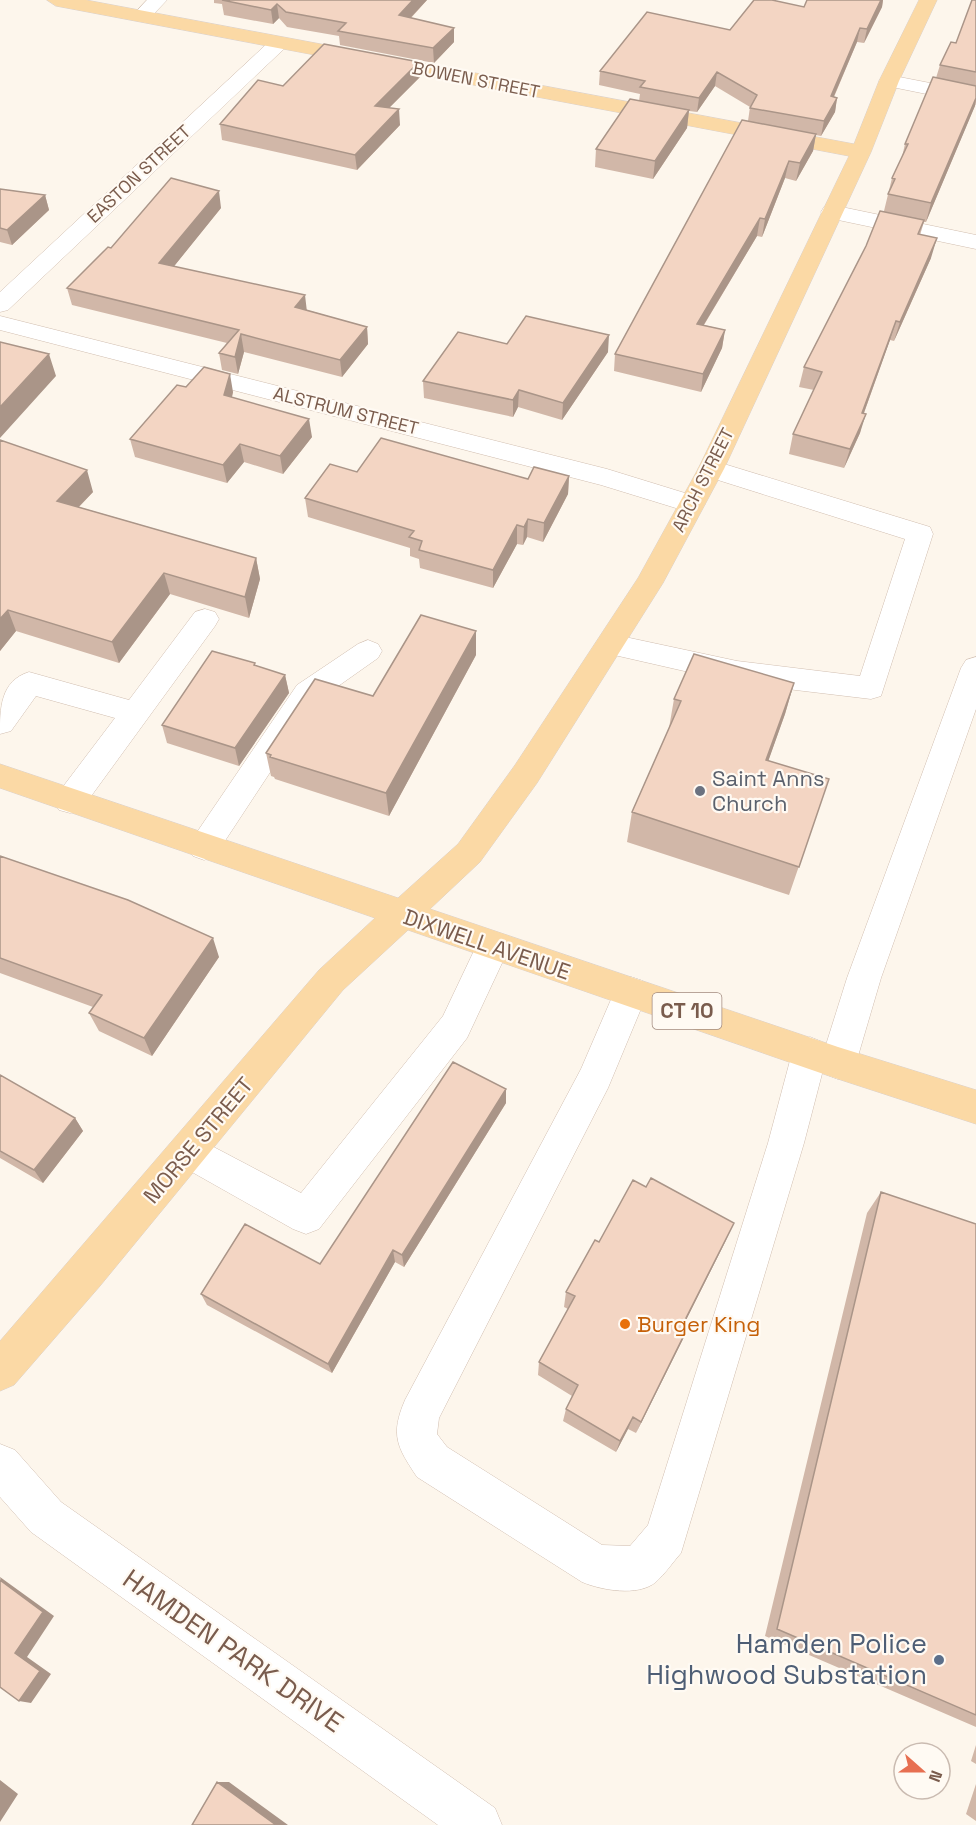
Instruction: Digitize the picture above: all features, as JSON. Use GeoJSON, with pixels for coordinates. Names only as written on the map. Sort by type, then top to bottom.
{"type":"FeatureCollection","features":[{"type":"Feature","properties":{"kind":"main road","name":"BOWEN STREET"},"geometry":{"type":"LineString","coordinates":[[56,0],[861,152]]}},
{"type":"Feature","properties":{"kind":"main road","name":"ARCH STREET"},"geometry":{"type":"LineString","coordinates":[[404,915],[469,853],[611,645],[692,504],[711,469],[861,152],[889,81],[928,0]]}},
{"type":"Feature","properties":{"kind":"main road","name":"DIXWELL AVENUE"},"geometry":{"type":"LineString","coordinates":[[0,776],[493,946],[976,1107]]}},
{"type":"Feature","properties":{"kind":"main road","name":"MORSE STREET"},"geometry":{"type":"LineString","coordinates":[[0,1371],[331,980],[404,915]]}},
{"type":"Feature","properties":{"kind":"street"},"geometry":{"type":"LineString","coordinates":[[141,16],[158,0]]}},
{"type":"Feature","properties":{"kind":"street","name":"EASTON STREET"},"geometry":{"type":"LineString","coordinates":[[0,305],[279,43]]}},
{"type":"Feature","properties":{"kind":"street"},"geometry":{"type":"LineString","coordinates":[[889,81],[976,98]]}},
{"type":"Feature","properties":{"kind":"street"},"geometry":{"type":"LineString","coordinates":[[832,212],[976,242]]}},
{"type":"Feature","properties":{"kind":"street","name":"ALSTRUM STREET"},"geometry":{"type":"LineString","coordinates":[[0,323],[607,478],[692,504]]}},
{"type":"Feature","properties":{"kind":"street"},"geometry":{"type":"LineString","coordinates":[[611,645],[737,672],[871,688],[920,534],[711,469]]}},
{"type":"Feature","properties":{"kind":"street"},"geometry":{"type":"LineString","coordinates":[[70,801],[206,619]]}},
{"type":"Feature","properties":{"kind":"street"},"geometry":{"type":"LineString","coordinates":[[204,847],[306,693],[368,651]]}},
{"type":"Feature","properties":{"kind":"street"},"geometry":{"type":"LineString","coordinates":[[631,992],[596,1077],[419,1414],[416,1439],[432,1462],[597,1567],[639,1568],[666,1538],[786,1143],[824,1058],[864,978],[976,668]]}},
{"type":"Feature","properties":{"kind":"street"},"geometry":{"type":"LineString","coordinates":[[0,723],[29,683],[135,713]]}},
{"type":"Feature","properties":{"kind":"street"},"geometry":{"type":"LineString","coordinates":[[189,1150],[306,1215],[455,1027],[493,946]]}},
{"type":"Feature","properties":{"kind":"street","name":"HAMDEN PARK DRIVE"},"geometry":{"type":"LineString","coordinates":[[0,1465],[46,1517],[478,1825]]}},
{"type":"Feature","properties":{"kind":"building"},"geometry":{"type":"Polygon","coordinates":[[[222,0],[413,0],[399,15],[454,28],[433,48],[338,31],[346,23],[286,12],[277,4],[271,10],[222,0]]]}},
{"type":"Feature","properties":{"kind":"building"},"geometry":{"type":"Polygon","coordinates":[[[754,0],[772,0],[804,7],[807,0],[881,0],[867,29],[860,28],[831,96],[837,98],[824,121],[750,108],[757,95],[717,72],[699,98],[640,87],[645,81],[600,71],[647,12],[730,30],[754,0]]]}},
{"type":"Feature","properties":{"kind":"building"},"geometry":{"type":"Polygon","coordinates":[[[972,0],[976,0],[976,72],[940,65],[951,42],[956,43],[972,0]]]}},
{"type":"Feature","properties":{"kind":"building"},"geometry":{"type":"Polygon","coordinates":[[[324,44],[419,62],[375,106],[399,109],[355,155],[220,124],[258,80],[283,86],[324,44]]]}},
{"type":"Feature","properties":{"kind":"building"},"geometry":{"type":"Polygon","coordinates":[[[933,77],[976,86],[976,98],[931,203],[888,194],[895,179],[892,178],[908,144],[905,144],[933,77]]]}},
{"type":"Feature","properties":{"kind":"building"},"geometry":{"type":"Polygon","coordinates":[[[630,99],[689,110],[655,161],[596,149],[630,99]]]}},
{"type":"Feature","properties":{"kind":"building"},"geometry":{"type":"Polygon","coordinates":[[[742,120],[816,134],[800,163],[789,161],[765,219],[760,218],[697,324],[725,330],[703,374],[615,354],[742,120]]]}},
{"type":"Feature","properties":{"kind":"building"},"geometry":{"type":"Polygon","coordinates":[[[171,178],[219,191],[159,263],[305,295],[295,307],[367,327],[340,360],[241,334],[235,357],[219,353],[239,330],[67,288],[108,247],[111,248],[171,178]]]}},
{"type":"Feature","properties":{"kind":"building"},"geometry":{"type":"Polygon","coordinates":[[[0,189],[45,195],[7,230],[0,228],[0,189]]]}},
{"type":"Feature","properties":{"kind":"building"},"geometry":{"type":"Polygon","coordinates":[[[880,211],[924,220],[918,234],[937,238],[900,322],[896,321],[862,413],[866,414],[850,449],[793,434],[822,372],[804,367],[866,246],[880,211]]]}},
{"type":"Feature","properties":{"kind":"building"},"geometry":{"type":"Polygon","coordinates":[[[526,316],[609,335],[563,403],[519,390],[513,400],[423,381],[458,332],[507,344],[526,316]]]}},
{"type":"Feature","properties":{"kind":"building"},"geometry":{"type":"Polygon","coordinates":[[[0,342],[49,354],[0,407],[0,342]]]}},
{"type":"Feature","properties":{"kind":"building"},"geometry":{"type":"Polygon","coordinates":[[[204,367],[230,374],[224,395],[309,419],[280,456],[240,444],[223,465],[130,439],[177,385],[186,387],[204,367]]]}},
{"type":"Feature","properties":{"kind":"building"},"geometry":{"type":"Polygon","coordinates":[[[381,438],[528,479],[534,467],[569,476],[544,523],[528,519],[524,527],[517,525],[493,570],[419,550],[422,541],[409,537],[414,531],[305,498],[330,464],[357,472],[381,438]]]}},
{"type":"Feature","properties":{"kind":"building"},"geometry":{"type":"Polygon","coordinates":[[[0,440],[87,470],[57,501],[256,558],[245,597],[164,573],[112,642],[8,610],[0,619],[0,440]]]}},
{"type":"Feature","properties":{"kind":"building"},"geometry":{"type":"Polygon","coordinates":[[[421,615],[476,631],[386,793],[270,757],[271,755],[266,753],[315,679],[373,696],[421,615]]]}},
{"type":"Feature","properties":{"kind":"building"},"geometry":{"type":"Polygon","coordinates":[[[212,651],[255,663],[254,665],[285,675],[235,748],[162,725],[212,651]]]}},
{"type":"Feature","properties":{"kind":"building","name":"Saint Anns Church"},"geometry":{"type":"Polygon","coordinates":[[[694,654],[794,683],[766,760],[829,779],[799,867],[632,812],[681,701],[674,699],[694,654]]]}},
{"type":"Feature","properties":{"kind":"building"},"geometry":{"type":"Polygon","coordinates":[[[0,856],[128,900],[213,938],[144,1038],[89,1013],[102,995],[0,958],[0,856]]]}},
{"type":"Feature","properties":{"kind":"building"},"geometry":{"type":"Polygon","coordinates":[[[453,1062],[506,1089],[402,1255],[393,1250],[328,1364],[201,1294],[245,1224],[320,1264],[453,1062]]]}},
{"type":"Feature","properties":{"kind":"building"},"geometry":{"type":"Polygon","coordinates":[[[0,1075],[75,1118],[34,1170],[0,1151],[0,1075]]]}},
{"type":"Feature","properties":{"kind":"building","name":"Burger King"},"geometry":{"type":"Polygon","coordinates":[[[651,1178],[734,1223],[684,1322],[689,1325],[641,1422],[633,1417],[620,1441],[566,1409],[578,1385],[539,1362],[575,1296],[566,1292],[595,1240],[599,1242],[633,1180],[646,1187],[651,1178]]]}},
{"type":"Feature","properties":{"kind":"building"},"geometry":{"type":"Polygon","coordinates":[[[881,1192],[976,1224],[976,1715],[777,1629],[881,1192]]]}},
{"type":"Feature","properties":{"kind":"building"},"geometry":{"type":"Polygon","coordinates":[[[0,1580],[43,1612],[15,1653],[40,1671],[19,1701],[0,1687],[0,1580]]]}},
{"type":"Feature","properties":{"kind":"building"},"geometry":{"type":"Polygon","coordinates":[[[217,1782],[276,1825],[192,1825],[217,1782]]]}},
{"type":"Feature","properties":{"kind":"place","name":"Saint Anns Church"},"geometry":{"type":"Point","coordinates":[700,791]}},
{"type":"Feature","properties":{"kind":"place","name":"Burger King"},"geometry":{"type":"Point","coordinates":[625,1324]}},
{"type":"Feature","properties":{"kind":"place","name":"Hamden Police Highwood Substation"},"geometry":{"type":"Point","coordinates":[939,1660]}}]}
